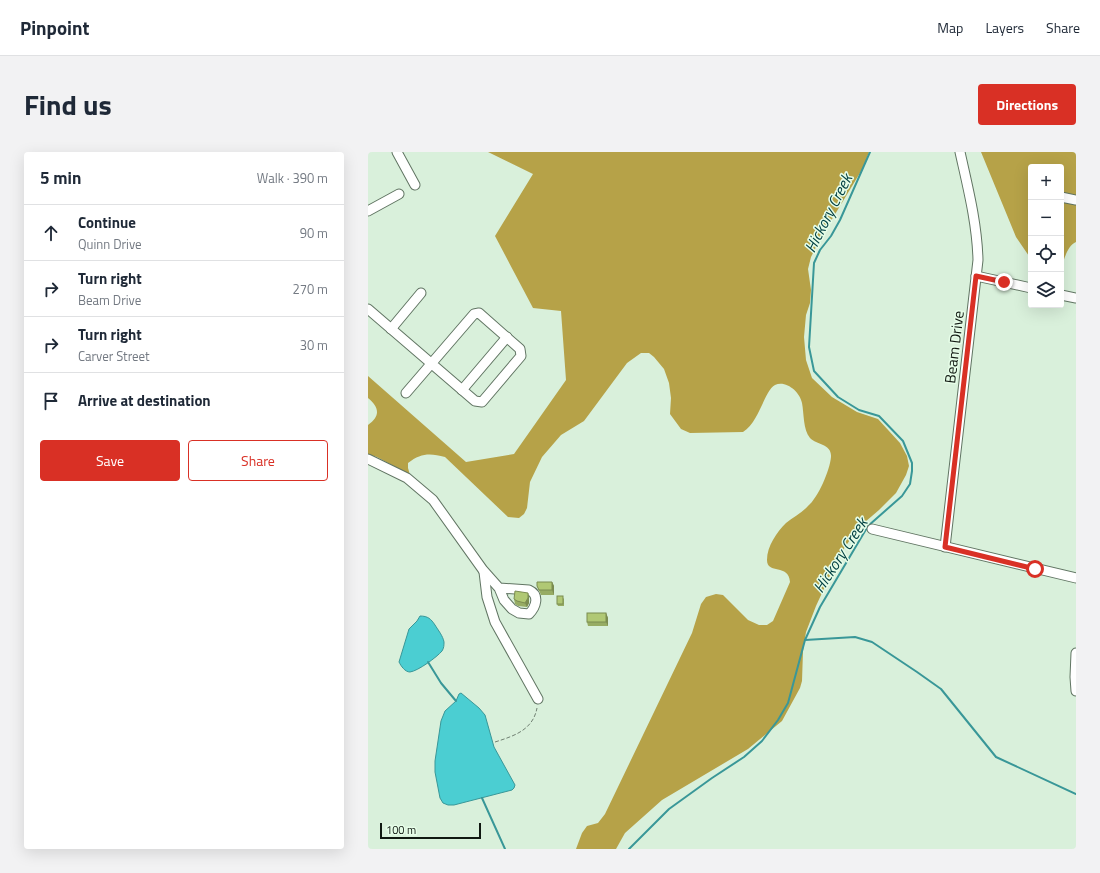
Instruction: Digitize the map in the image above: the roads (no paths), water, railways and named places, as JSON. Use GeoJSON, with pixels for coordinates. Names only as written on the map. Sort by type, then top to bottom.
{"type":"FeatureCollection","features":[{"type":"Feature","properties":{"kind":"street"},"geometry":{"type":"LineString","coordinates":[[397,152],[415,185]]}},
{"type":"Feature","properties":{"kind":"street","name":"Beam Drive"},"geometry":{"type":"LineString","coordinates":[[945,547],[978,260],[977,243],[970,199],[960,152]]}},
{"type":"Feature","properties":{"kind":"street"},"geometry":{"type":"LineString","coordinates":[[368,211],[399,194]]}},
{"type":"Feature","properties":{"kind":"street"},"geometry":{"type":"LineString","coordinates":[[1064,198],[1076,200]]}},
{"type":"Feature","properties":{"kind":"street"},"geometry":{"type":"LineString","coordinates":[[976,276],[1028,287]]}},
{"type":"Feature","properties":{"kind":"street"},"geometry":{"type":"LineString","coordinates":[[391,329],[421,293]]}},
{"type":"Feature","properties":{"kind":"street"},"geometry":{"type":"LineString","coordinates":[[1064,296],[1076,298]]}},
{"type":"Feature","properties":{"kind":"street"},"geometry":{"type":"LineString","coordinates":[[368,310],[431,363],[475,401],[482,402],[521,356],[520,349],[479,313],[474,314],[431,363],[406,393]]}},
{"type":"Feature","properties":{"kind":"street"},"geometry":{"type":"LineString","coordinates":[[462,390],[507,337]]}},
{"type":"Feature","properties":{"kind":"street"},"geometry":{"type":"LineString","coordinates":[[368,459],[407,478],[433,500],[483,570],[499,588]]}},
{"type":"Feature","properties":{"kind":"street"},"geometry":{"type":"LineString","coordinates":[[872,529],[1076,578]]}},
{"type":"Feature","properties":{"kind":"street"},"geometry":{"type":"LineString","coordinates":[[483,570],[487,597],[495,622],[538,700]]}},
{"type":"Feature","properties":{"kind":"street"},"geometry":{"type":"LineString","coordinates":[[1076,653],[1076,691]]}},
{"type":"Feature","properties":{"kind":"water"},"geometry":{"type":"Polygon","coordinates":[[[420,616],[427,617],[434,623],[443,638],[444,648],[440,654],[418,669],[408,672],[399,662],[409,629],[420,616]]]}},
{"type":"Feature","properties":{"kind":"water"},"geometry":{"type":"Polygon","coordinates":[[[461,693],[485,715],[494,747],[515,785],[512,790],[454,805],[448,805],[443,803],[440,798],[435,772],[435,761],[441,721],[445,711],[456,701],[461,693]]]}},
{"type":"Feature","properties":{"kind":"waterway","name":"Hickory Creek"},"geometry":{"type":"LineString","coordinates":[[629,849],[669,809],[744,757],[762,741],[778,720],[788,703],[805,640],[820,607],[868,526],[902,496],[910,484],[912,463],[903,441],[879,416],[859,410],[838,397],[814,371],[809,347],[814,263],[820,250],[831,236],[840,220],[870,152]]}},
{"type":"Feature","properties":{"kind":"waterway"},"geometry":{"type":"LineString","coordinates":[[805,640],[855,637],[872,642],[941,689],[996,757],[1076,794]]}},
{"type":"Feature","properties":{"kind":"waterway"},"geometry":{"type":"LineString","coordinates":[[428,662],[441,683],[456,701]]}},
{"type":"Feature","properties":{"kind":"waterway"},"geometry":{"type":"LineString","coordinates":[[482,798],[505,849]]}}]}
